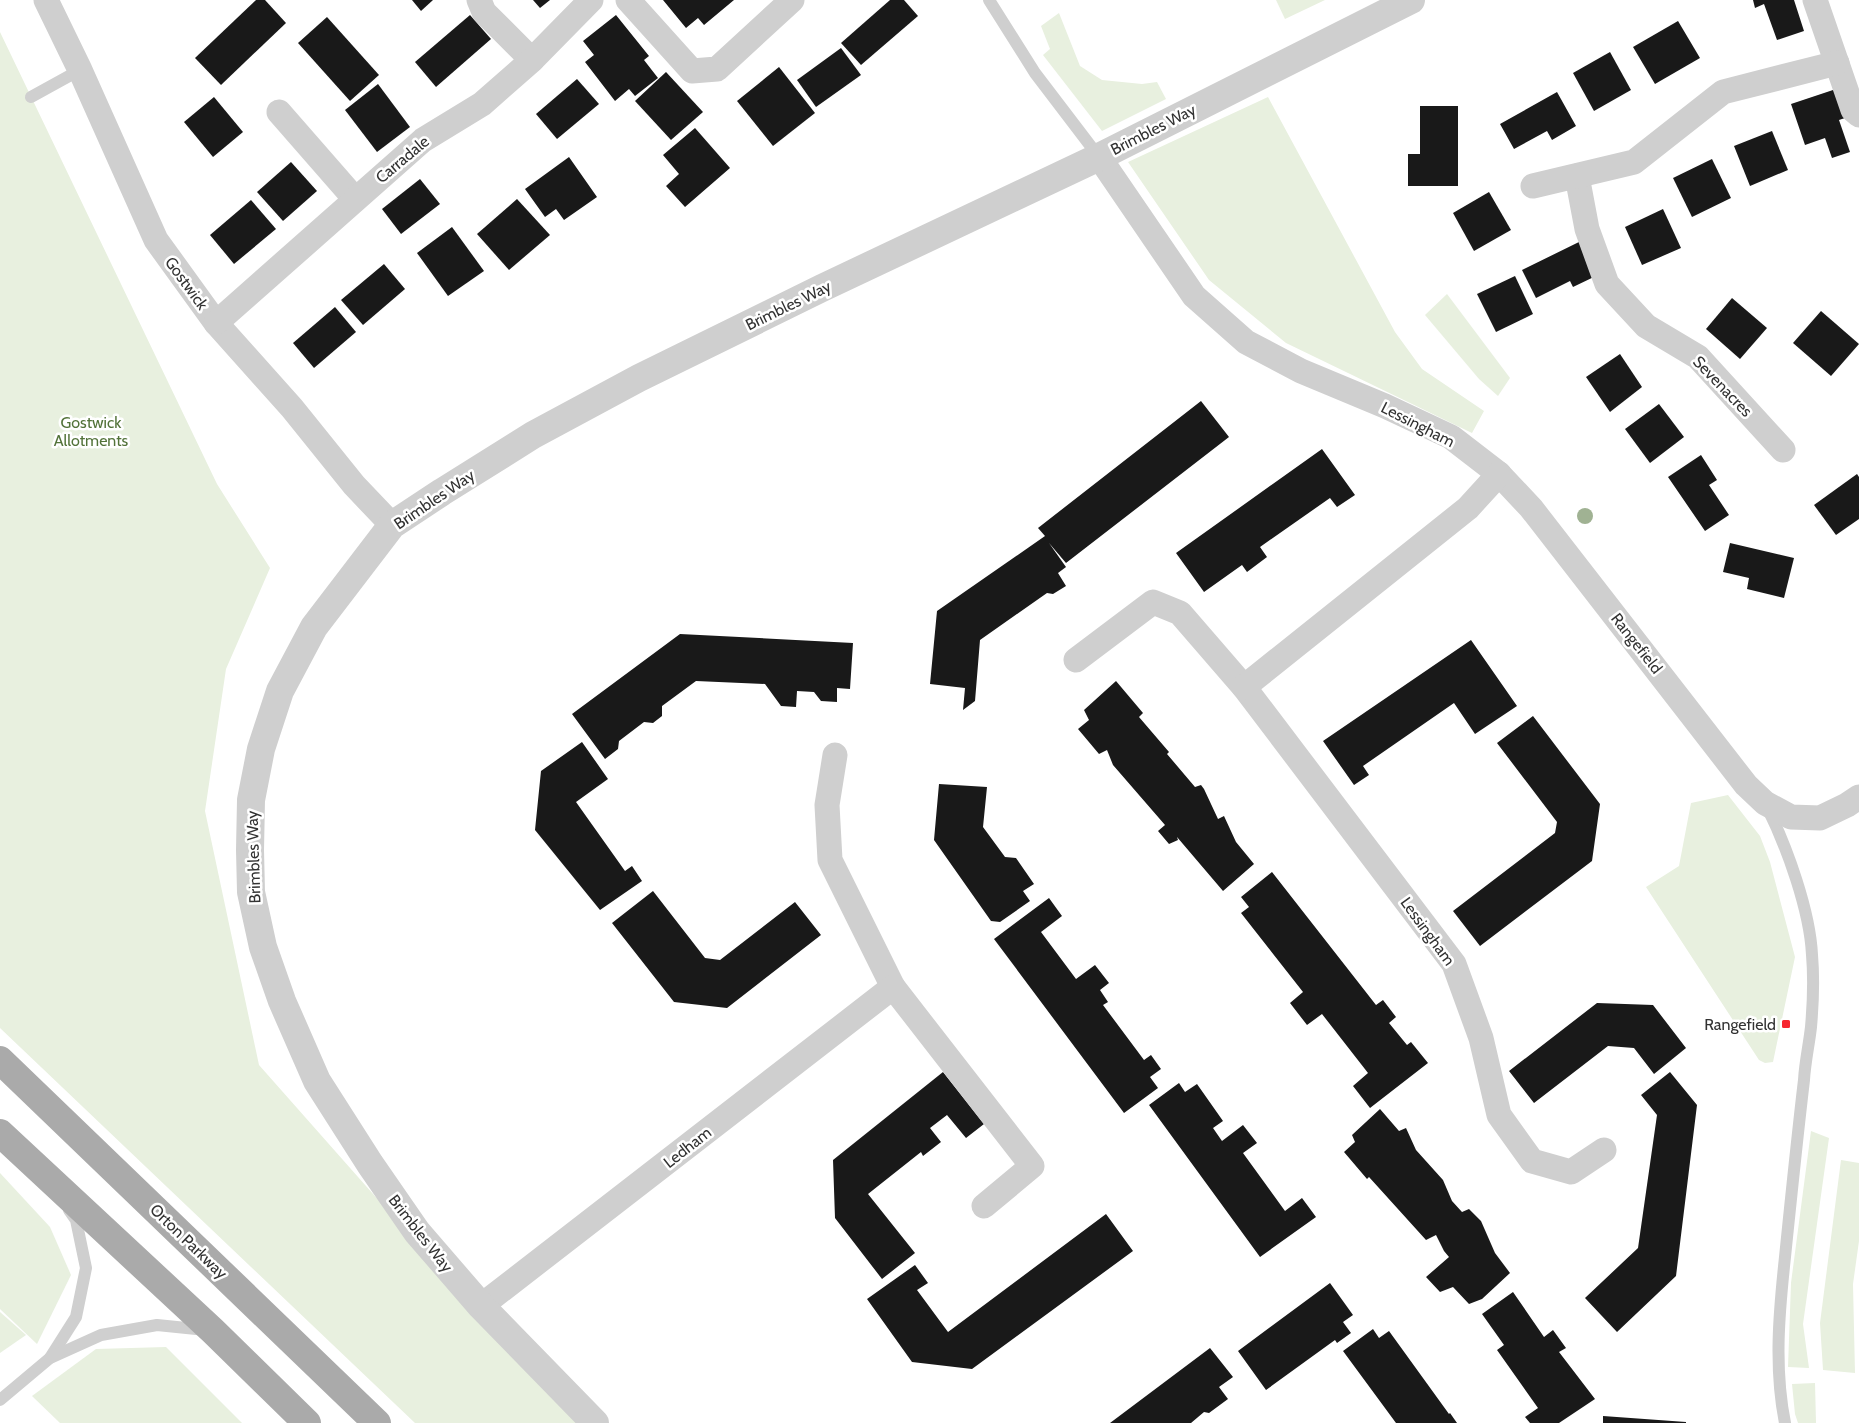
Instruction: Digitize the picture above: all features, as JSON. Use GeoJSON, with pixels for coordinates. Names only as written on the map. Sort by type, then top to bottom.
{"type":"FeatureCollection","features":[{"type":"Feature","properties":{"kind":"main road","name":"Orton Parkway"},"geometry":{"type":"LineString","coordinates":[[0,1060],[377,1423]]}},
{"type":"Feature","properties":{"kind":"main road"},"geometry":{"type":"LineString","coordinates":[[0,1133],[213,1331],[307,1423]]}},
{"type":"Feature","properties":{"kind":"street","name":"Gostwick"},"geometry":{"type":"LineString","coordinates":[[46,0],[80,70],[156,240],[216,323],[292,408],[354,484],[392,525]]}},
{"type":"Feature","properties":{"kind":"street"},"geometry":{"type":"LineString","coordinates":[[479,0],[484,12],[532,60]]}},
{"type":"Feature","properties":{"kind":"street","name":"Carradale"},"geometry":{"type":"LineString","coordinates":[[216,323],[423,140],[482,104],[532,60],[591,0]]}},
{"type":"Feature","properties":{"kind":"street"},"geometry":{"type":"LineString","coordinates":[[628,0],[692,71],[716,69],[792,0]]}},
{"type":"Feature","properties":{"kind":"street","name":"Brimbles Way"},"geometry":{"type":"LineString","coordinates":[[595,1423],[481,1306],[417,1232],[370,1164],[317,1081],[282,1001],[263,947],[251,892],[251,800],[261,749],[280,691],[314,627],[392,525],[533,435],[638,378],[822,288],[1099,157],[1410,0]]}},
{"type":"Feature","properties":{"kind":"street"},"geometry":{"type":"LineString","coordinates":[[1815,0],[1853,110],[1859,115]]}},
{"type":"Feature","properties":{"kind":"street"},"geometry":{"type":"LineString","coordinates":[[1533,186],[1634,162],[1723,92],[1837,63]]}},
{"type":"Feature","properties":{"kind":"street"},"geometry":{"type":"LineString","coordinates":[[279,112],[355,199]]}},
{"type":"Feature","properties":{"kind":"street","name":"Lessingham"},"geometry":{"type":"LineString","coordinates":[[1099,157],[1194,296],[1246,342],[1301,371],[1385,406],[1451,438],[1499,474]]}},
{"type":"Feature","properties":{"kind":"street","name":"Sevenacres"},"geometry":{"type":"LineString","coordinates":[[1577,176],[1587,229],[1607,284],[1646,326],[1698,356],[1783,450]]}},
{"type":"Feature","properties":{"kind":"street"},"geometry":{"type":"LineString","coordinates":[[1244,687],[1468,508],[1499,474]]}},
{"type":"Feature","properties":{"kind":"street","name":"Rangefield"},"geometry":{"type":"LineString","coordinates":[[1499,474],[1531,508],[1746,785],[1765,803],[1791,817],[1820,818],[1847,805],[1859,796]]}},
{"type":"Feature","properties":{"kind":"street","name":"Lessingham"},"geometry":{"type":"LineString","coordinates":[[1076,660],[1153,602],[1180,613],[1244,687],[1454,964],[1481,1038],[1499,1115],[1532,1160],[1571,1172],[1604,1150]]}},
{"type":"Feature","properties":{"kind":"street"},"geometry":{"type":"LineString","coordinates":[[836,755],[827,805],[830,860],[893,988],[1032,1166],[984,1206]]}},
{"type":"Feature","properties":{"kind":"street","name":"Ledham"},"geometry":{"type":"LineString","coordinates":[[481,1306],[893,988]]}},
{"type":"Feature","properties":{"kind":"lane"},"geometry":{"type":"LineString","coordinates":[[989,0],[1035,73],[1099,157]]}},
{"type":"Feature","properties":{"kind":"lane"},"geometry":{"type":"LineString","coordinates":[[31,97],[80,70]]}},
{"type":"Feature","properties":{"kind":"lane"},"geometry":{"type":"LineString","coordinates":[[1765,803],[1779,831],[1794,874],[1805,912],[1812,954],[1811,1026],[1780,1308],[1778,1373],[1785,1423]]}},
{"type":"Feature","properties":{"kind":"lane"},"geometry":{"type":"LineString","coordinates":[[49,1179],[76,1220],[86,1268],[76,1317],[50,1358]]}},
{"type":"Feature","properties":{"kind":"lane"},"geometry":{"type":"LineString","coordinates":[[0,1400],[50,1358],[101,1335],[157,1325],[213,1331]]}},
{"type":"Feature","properties":{"kind":"green space"},"geometry":{"type":"Polygon","coordinates":[[[1276,0],[1325,0],[1285,19],[1276,0]]]}},
{"type":"Feature","properties":{"kind":"green space"},"geometry":{"type":"Polygon","coordinates":[[[1059,13],[1080,66],[1102,80],[1142,84],[1157,82],[1166,99],[1102,131],[1043,55],[1050,49],[1041,26],[1059,13]]]}},
{"type":"Feature","properties":{"kind":"green space","name":"Gostwick Allotments"},"geometry":{"type":"Polygon","coordinates":[[[0,32],[217,484],[270,568],[226,669],[205,811],[259,1065],[577,1423],[415,1423],[0,1028],[0,32]]]}},
{"type":"Feature","properties":{"kind":"green space"},"geometry":{"type":"Polygon","coordinates":[[[1268,97],[1395,332],[1422,369],[1484,411],[1472,433],[1286,343],[1209,280],[1128,162],[1268,97]]]}},
{"type":"Feature","properties":{"kind":"green space"},"geometry":{"type":"Polygon","coordinates":[[[1447,294],[1510,378],[1498,396],[1479,379],[1425,315],[1447,294]]]}},
{"type":"Feature","properties":{"kind":"green space"},"geometry":{"type":"Polygon","coordinates":[[[1728,795],[1760,836],[1770,862],[1795,957],[1773,1062],[1765,1063],[1759,1060],[1646,887],[1679,866],[1691,803],[1728,795]]]}},
{"type":"Feature","properties":{"kind":"green space"},"geometry":{"type":"Polygon","coordinates":[[[1811,1131],[1829,1138],[1803,1324],[1809,1368],[1788,1367],[1791,1283],[1811,1131]]]}},
{"type":"Feature","properties":{"kind":"green space"},"geometry":{"type":"Polygon","coordinates":[[[1841,1160],[1859,1163],[1859,1241],[1853,1284],[1855,1373],[1823,1370],[1820,1323],[1841,1160]]]}},
{"type":"Feature","properties":{"kind":"green space"},"geometry":{"type":"Polygon","coordinates":[[[0,1173],[50,1227],[71,1275],[37,1344],[0,1309],[0,1173]]]}},
{"type":"Feature","properties":{"kind":"green space"},"geometry":{"type":"Polygon","coordinates":[[[0,1312],[26,1335],[0,1353],[0,1312]]]}},
{"type":"Feature","properties":{"kind":"green space"},"geometry":{"type":"Polygon","coordinates":[[[166,1347],[242,1423],[60,1423],[32,1396],[96,1349],[166,1347]]]}},
{"type":"Feature","properties":{"kind":"green space"},"geometry":{"type":"Polygon","coordinates":[[[1815,1383],[1816,1423],[1798,1423],[1795,1414],[1792,1384],[1815,1383]]]}},
{"type":"Feature","properties":{"kind":"building"},"geometry":{"type":"Polygon","coordinates":[[[256,0],[265,0],[286,23],[221,85],[195,58],[256,0]]]}},
{"type":"Feature","properties":{"kind":"building"},"geometry":{"type":"Polygon","coordinates":[[[412,0],[433,0],[421,11],[412,0]]]}},
{"type":"Feature","properties":{"kind":"building"},"geometry":{"type":"Polygon","coordinates":[[[533,0],[550,0],[540,8],[533,0]]]}},
{"type":"Feature","properties":{"kind":"building"},"geometry":{"type":"Polygon","coordinates":[[[663,0],[734,0],[704,25],[698,18],[686,28],[663,0]]]}},
{"type":"Feature","properties":{"kind":"building"},"geometry":{"type":"Polygon","coordinates":[[[890,0],[904,0],[918,16],[861,65],[841,43],[890,0]]]}},
{"type":"Feature","properties":{"kind":"building"},"geometry":{"type":"Polygon","coordinates":[[[1753,0],[1794,0],[1804,31],[1777,40],[1764,4],[1755,8],[1753,0]]]}},
{"type":"Feature","properties":{"kind":"building"},"geometry":{"type":"Polygon","coordinates":[[[470,15],[491,39],[436,87],[415,62],[470,15]]]}},
{"type":"Feature","properties":{"kind":"building"},"geometry":{"type":"Polygon","coordinates":[[[616,15],[649,56],[644,60],[658,78],[635,96],[629,89],[615,101],[585,62],[594,55],[583,41],[616,15]]]}},
{"type":"Feature","properties":{"kind":"building"},"geometry":{"type":"Polygon","coordinates":[[[327,17],[379,75],[350,101],[298,43],[327,17]]]}},
{"type":"Feature","properties":{"kind":"building"},"geometry":{"type":"Polygon","coordinates":[[[1678,21],[1700,58],[1655,84],[1633,47],[1678,21]]]}},
{"type":"Feature","properties":{"kind":"building"},"geometry":{"type":"Polygon","coordinates":[[[841,48],[861,75],[816,107],[797,80],[841,48]]]}},
{"type":"Feature","properties":{"kind":"building"},"geometry":{"type":"Polygon","coordinates":[[[1610,52],[1631,90],[1594,111],[1573,73],[1610,52]]]}},
{"type":"Feature","properties":{"kind":"building"},"geometry":{"type":"Polygon","coordinates":[[[779,67],[815,113],[773,146],[737,101],[779,67]]]}},
{"type":"Feature","properties":{"kind":"building"},"geometry":{"type":"Polygon","coordinates":[[[666,72],[703,112],[671,140],[635,101],[666,72]]]}},
{"type":"Feature","properties":{"kind":"building"},"geometry":{"type":"Polygon","coordinates":[[[577,79],[599,104],[557,139],[536,114],[577,79]]]}},
{"type":"Feature","properties":{"kind":"building"},"geometry":{"type":"Polygon","coordinates":[[[378,84],[410,127],[377,152],[345,110],[378,84]]]}},
{"type":"Feature","properties":{"kind":"building"},"geometry":{"type":"Polygon","coordinates":[[[1836,89],[1845,118],[1839,120],[1850,152],[1832,158],[1825,138],[1805,145],[1791,104],[1836,89]]]}},
{"type":"Feature","properties":{"kind":"building"},"geometry":{"type":"Polygon","coordinates":[[[1557,92],[1576,126],[1552,140],[1547,131],[1514,149],[1500,124],[1557,92]]]}},
{"type":"Feature","properties":{"kind":"building"},"geometry":{"type":"Polygon","coordinates":[[[214,97],[243,132],[213,157],[184,122],[214,97]]]}},
{"type":"Feature","properties":{"kind":"building"},"geometry":{"type":"Polygon","coordinates":[[[1420,106],[1458,106],[1458,186],[1408,186],[1408,154],[1420,154],[1420,106]]]}},
{"type":"Feature","properties":{"kind":"building"},"geometry":{"type":"Polygon","coordinates":[[[695,128],[730,168],[685,207],[666,186],[679,174],[663,155],[695,128]]]}},
{"type":"Feature","properties":{"kind":"building"},"geometry":{"type":"Polygon","coordinates":[[[1772,131],[1788,170],[1750,186],[1734,146],[1772,131]]]}},
{"type":"Feature","properties":{"kind":"building"},"geometry":{"type":"Polygon","coordinates":[[[569,157],[597,197],[564,220],[556,209],[545,217],[525,189],[569,157]]]}},
{"type":"Feature","properties":{"kind":"building"},"geometry":{"type":"Polygon","coordinates":[[[1712,159],[1731,198],[1692,217],[1673,178],[1712,159]]]}},
{"type":"Feature","properties":{"kind":"building"},"geometry":{"type":"Polygon","coordinates":[[[291,162],[317,191],[283,221],[257,192],[291,162]]]}},
{"type":"Feature","properties":{"kind":"building"},"geometry":{"type":"Polygon","coordinates":[[[420,179],[440,204],[401,234],[382,209],[420,179]]]}},
{"type":"Feature","properties":{"kind":"building"},"geometry":{"type":"Polygon","coordinates":[[[1489,192],[1511,230],[1474,251],[1453,213],[1489,192]]]}},
{"type":"Feature","properties":{"kind":"building"},"geometry":{"type":"Polygon","coordinates":[[[517,199],[550,235],[509,270],[477,234],[517,199]]]}},
{"type":"Feature","properties":{"kind":"building"},"geometry":{"type":"Polygon","coordinates":[[[251,200],[276,229],[234,264],[210,235],[251,200]]]}},
{"type":"Feature","properties":{"kind":"building"},"geometry":{"type":"Polygon","coordinates":[[[1663,209],[1681,248],[1642,265],[1625,227],[1663,209]]]}},
{"type":"Feature","properties":{"kind":"building"},"geometry":{"type":"Polygon","coordinates":[[[452,227],[484,271],[448,296],[417,253],[452,227]]]}},
{"type":"Feature","properties":{"kind":"building"},"geometry":{"type":"Polygon","coordinates":[[[1581,241],[1598,275],[1573,287],[1570,281],[1536,298],[1522,270],[1581,241]]]}},
{"type":"Feature","properties":{"kind":"building"},"geometry":{"type":"Polygon","coordinates":[[[384,264],[405,289],[363,325],[341,300],[384,264]]]}},
{"type":"Feature","properties":{"kind":"building"},"geometry":{"type":"Polygon","coordinates":[[[1515,276],[1533,314],[1496,332],[1477,294],[1515,276]]]}},
{"type":"Feature","properties":{"kind":"building"},"geometry":{"type":"Polygon","coordinates":[[[1732,298],[1767,328],[1740,359],[1706,329],[1732,298]]]}},
{"type":"Feature","properties":{"kind":"building"},"geometry":{"type":"Polygon","coordinates":[[[335,307],[356,332],[314,368],[293,343],[335,307]]]}},
{"type":"Feature","properties":{"kind":"building"},"geometry":{"type":"Polygon","coordinates":[[[1821,311],[1859,344],[1831,376],[1793,343],[1821,311]]]}},
{"type":"Feature","properties":{"kind":"building"},"geometry":{"type":"Polygon","coordinates":[[[1620,354],[1642,387],[1610,412],[1586,377],[1620,354]]]}},
{"type":"Feature","properties":{"kind":"building"},"geometry":{"type":"Polygon","coordinates":[[[1201,401],[1229,437],[1066,563],[1049,543],[1066,567],[1058,573],[1066,586],[1053,594],[1047,593],[980,640],[975,701],[963,710],[965,688],[930,684],[937,611],[1045,536],[1038,528],[1201,401]]]}},
{"type":"Feature","properties":{"kind":"building"},"geometry":{"type":"Polygon","coordinates":[[[1659,404],[1684,437],[1650,463],[1625,429],[1659,404]]]}},
{"type":"Feature","properties":{"kind":"building"},"geometry":{"type":"Polygon","coordinates":[[[1322,449],[1355,495],[1337,507],[1330,498],[1260,547],[1267,557],[1247,572],[1242,565],[1204,592],[1176,553],[1322,449]]]}},
{"type":"Feature","properties":{"kind":"building"},"geometry":{"type":"Polygon","coordinates":[[[1701,455],[1717,480],[1709,485],[1729,515],[1705,531],[1668,477],[1701,455]]]}},
{"type":"Feature","properties":{"kind":"building"},"geometry":{"type":"Polygon","coordinates":[[[1857,474],[1859,477],[1859,519],[1836,535],[1814,505],[1857,474]]]}},
{"type":"Feature","properties":{"kind":"building"},"geometry":{"type":"Polygon","coordinates":[[[1730,543],[1794,558],[1784,598],[1747,589],[1749,578],[1723,572],[1730,543]]]}},
{"type":"Feature","properties":{"kind":"building"},"geometry":{"type":"Polygon","coordinates":[[[680,634],[853,643],[850,689],[837,688],[837,702],[821,701],[814,692],[797,691],[796,707],[781,706],[765,684],[696,681],[662,706],[662,716],[653,723],[644,722],[619,741],[618,749],[605,759],[572,714],[680,634]]]}},
{"type":"Feature","properties":{"kind":"building"},"geometry":{"type":"Polygon","coordinates":[[[1471,640],[1517,706],[1475,734],[1454,703],[1363,766],[1369,775],[1354,785],[1323,741],[1471,640]]]}},
{"type":"Feature","properties":{"kind":"building"},"geometry":{"type":"Polygon","coordinates":[[[1116,681],[1143,713],[1139,717],[1169,752],[1167,754],[1195,787],[1201,785],[1218,819],[1224,816],[1236,842],[1254,864],[1223,891],[1177,837],[1178,840],[1169,844],[1158,831],[1165,825],[1113,765],[1107,750],[1099,754],[1078,729],[1089,720],[1084,710],[1116,681]]]}},
{"type":"Feature","properties":{"kind":"building"},"geometry":{"type":"Polygon","coordinates":[[[1533,716],[1600,804],[1592,861],[1480,946],[1453,911],[1555,833],[1557,822],[1497,743],[1533,716]]]}},
{"type":"Feature","properties":{"kind":"building"},"geometry":{"type":"Polygon","coordinates":[[[582,742],[608,779],[576,802],[625,871],[632,866],[642,881],[600,910],[535,830],[541,771],[582,742]]]}},
{"type":"Feature","properties":{"kind":"building"},"geometry":{"type":"Polygon","coordinates":[[[939,784],[987,787],[983,827],[1005,857],[1016,858],[1034,884],[1023,891],[1030,901],[1000,922],[991,921],[934,840],[939,784]]]}},
{"type":"Feature","properties":{"kind":"building"},"geometry":{"type":"Polygon","coordinates":[[[1272,872],[1376,1005],[1383,1000],[1396,1017],[1389,1023],[1407,1045],[1411,1042],[1428,1063],[1370,1108],[1353,1086],[1368,1073],[1322,1014],[1307,1025],[1290,1003],[1303,992],[1241,913],[1249,907],[1241,897],[1272,872]]]}},
{"type":"Feature","properties":{"kind":"building"},"geometry":{"type":"Polygon","coordinates":[[[653,891],[705,958],[720,960],[795,902],[821,935],[727,1008],[674,1002],[612,923],[653,891]]]}},
{"type":"Feature","properties":{"kind":"building"},"geometry":{"type":"Polygon","coordinates":[[[1049,898],[1062,916],[1041,932],[1076,979],[1095,965],[1109,983],[1100,990],[1108,1002],[1103,1005],[1144,1060],[1151,1055],[1161,1069],[1150,1077],[1158,1088],[1124,1113],[994,939],[1049,898]]]}},
{"type":"Feature","properties":{"kind":"building"},"geometry":{"type":"Polygon","coordinates":[[[1597,1003],[1653,1005],[1686,1048],[1654,1074],[1634,1048],[1608,1046],[1534,1103],[1509,1071],[1597,1003]]]}},
{"type":"Feature","properties":{"kind":"building"},"geometry":{"type":"Polygon","coordinates":[[[943,1072],[984,1124],[966,1138],[947,1115],[930,1128],[941,1142],[923,1156],[921,1152],[868,1194],[915,1253],[882,1279],[835,1218],[833,1160],[943,1072]]]}},
{"type":"Feature","properties":{"kind":"building"},"geometry":{"type":"Polygon","coordinates":[[[1670,1072],[1697,1105],[1676,1276],[1617,1332],[1585,1298],[1638,1248],[1657,1115],[1641,1095],[1670,1072]]]}},
{"type":"Feature","properties":{"kind":"building"},"geometry":{"type":"Polygon","coordinates":[[[1179,1083],[1185,1092],[1197,1084],[1223,1121],[1213,1128],[1222,1141],[1243,1125],[1257,1143],[1243,1153],[1285,1211],[1302,1198],[1316,1217],[1260,1257],[1149,1105],[1179,1083]]]}},
{"type":"Feature","properties":{"kind":"building"},"geometry":{"type":"Polygon","coordinates":[[[1380,1109],[1399,1131],[1406,1128],[1416,1150],[1443,1180],[1452,1201],[1462,1212],[1469,1209],[1481,1221],[1495,1253],[1510,1273],[1482,1299],[1469,1304],[1453,1287],[1440,1292],[1426,1277],[1449,1257],[1436,1235],[1426,1240],[1369,1177],[1367,1179],[1344,1152],[1355,1142],[1352,1135],[1380,1109]]]}},
{"type":"Feature","properties":{"kind":"building"},"geometry":{"type":"Polygon","coordinates":[[[1106,1214],[1133,1251],[972,1369],[912,1362],[867,1299],[915,1265],[928,1283],[917,1290],[948,1332],[1106,1214]]]}},
{"type":"Feature","properties":{"kind":"building"},"geometry":{"type":"Polygon","coordinates":[[[1330,1283],[1353,1315],[1343,1322],[1351,1333],[1337,1343],[1335,1340],[1266,1390],[1238,1351],[1330,1283]]]}},
{"type":"Feature","properties":{"kind":"building"},"geometry":{"type":"Polygon","coordinates":[[[1513,1292],[1544,1337],[1553,1330],[1566,1348],[1559,1352],[1595,1399],[1559,1423],[1530,1423],[1525,1417],[1538,1408],[1497,1350],[1504,1345],[1482,1314],[1513,1292]]]}},
{"type":"Feature","properties":{"kind":"building"},"geometry":{"type":"Polygon","coordinates":[[[1373,1329],[1379,1338],[1389,1331],[1457,1423],[1396,1423],[1343,1351],[1373,1329]]]}},
{"type":"Feature","properties":{"kind":"building"},"geometry":{"type":"Polygon","coordinates":[[[1210,1348],[1233,1377],[1219,1387],[1228,1399],[1209,1413],[1204,1412],[1191,1423],[1110,1423],[1210,1348]]]}},
{"type":"Feature","properties":{"kind":"building"},"geometry":{"type":"Polygon","coordinates":[[[1603,1416],[1686,1422],[1686,1423],[1603,1423],[1603,1416]]]}},
{"type":"Feature","properties":{"kind":"place","name":"Rangefield"},"geometry":{"type":"Point","coordinates":[1786,1024]}}]}
